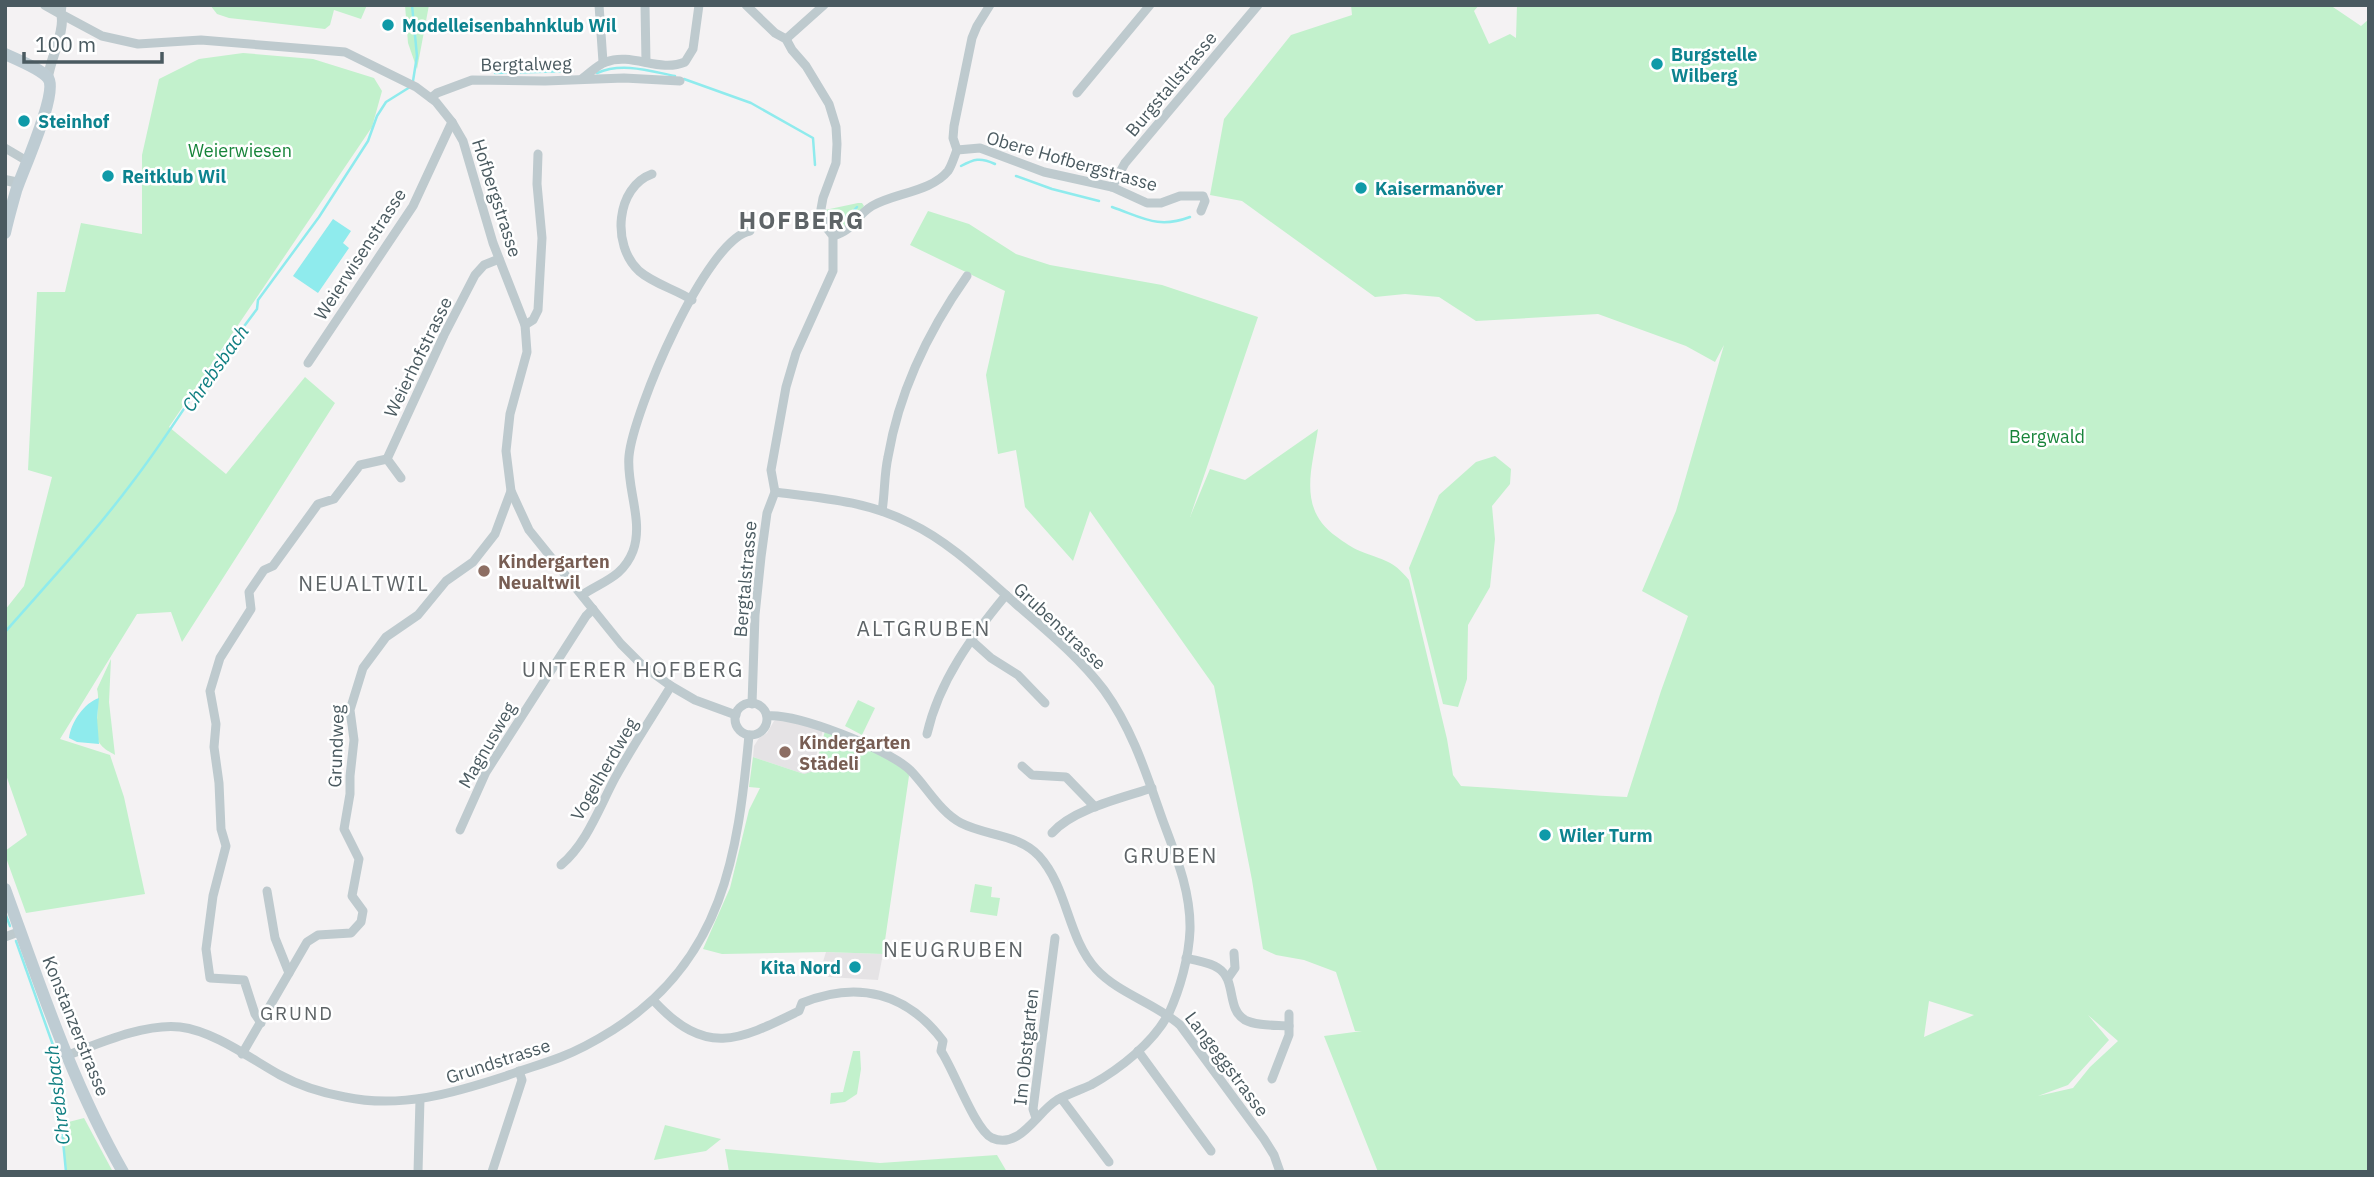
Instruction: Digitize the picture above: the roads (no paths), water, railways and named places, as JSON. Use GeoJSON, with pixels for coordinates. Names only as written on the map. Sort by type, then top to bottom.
{"type":"FeatureCollection","features":[{"type":"Feature","properties":{"kind":"main road"},"geometry":{"type":"LineString","coordinates":[[5,54],[49,82],[43,120],[19,183],[5,233]]}},
{"type":"Feature","properties":{"kind":"main road","name":"Konstanzerstrasse"},"geometry":{"type":"LineString","coordinates":[[5,889],[96,1123],[122,1172]]}},
{"type":"Feature","properties":{"kind":"street"},"geometry":{"type":"LineString","coordinates":[[45,5],[62,10],[62,28],[51,58],[49,82]]}},
{"type":"Feature","properties":{"kind":"street"},"geometry":{"type":"LineString","coordinates":[[600,5],[603,62],[633,59],[671,65],[687,60],[695,40],[699,5]]}},
{"type":"Feature","properties":{"kind":"street"},"geometry":{"type":"LineString","coordinates":[[645,5],[646,62]]}},
{"type":"Feature","properties":{"kind":"street","name":"Bergtalstrasse"},"geometry":{"type":"LineString","coordinates":[[746,5],[775,33],[786,39],[821,89],[836,127],[836,163],[821,209],[826,226],[833,236],[833,271],[796,352],[786,387],[771,470],[775,492],[768,507],[761,557],[755,615],[752,704]]}},
{"type":"Feature","properties":{"kind":"street"},"geometry":{"type":"LineString","coordinates":[[786,39],[824,5]]}},
{"type":"Feature","properties":{"kind":"street"},"geometry":{"type":"LineString","coordinates":[[833,236],[848,230],[865,211],[876,204],[938,179],[949,169],[957,150],[953,138],[954,126],[972,38],[990,5]]}},
{"type":"Feature","properties":{"kind":"street"},"geometry":{"type":"LineString","coordinates":[[1077,93],[1150,5]]}},
{"type":"Feature","properties":{"kind":"street","name":"Burgstallstrasse"},"geometry":{"type":"LineString","coordinates":[[1112,187],[1125,163],[1258,5]]}},
{"type":"Feature","properties":{"kind":"street","name":"Hofbergstrasse"},"geometry":{"type":"LineString","coordinates":[[62,10],[102,36],[138,44],[201,40],[345,52],[411,84],[431,98],[452,122],[466,152],[481,207],[525,325],[528,341],[526,360],[510,414],[507,435],[511,491],[529,530],[632,655],[671,687],[736,715]]}},
{"type":"Feature","properties":{"kind":"street","name":"Bergtalweg"},"geometry":{"type":"LineString","coordinates":[[431,98],[437,93],[472,80],[545,81],[583,78],[603,62]]}},
{"type":"Feature","properties":{"kind":"street"},"geometry":{"type":"LineString","coordinates":[[583,78],[680,81]]}},
{"type":"Feature","properties":{"kind":"street","name":"Weierwisenstrasse"},"geometry":{"type":"LineString","coordinates":[[307,363],[413,206],[452,122]]}},
{"type":"Feature","properties":{"kind":"street"},"geometry":{"type":"LineString","coordinates":[[5,148],[27,161]]}},
{"type":"Feature","properties":{"kind":"street","name":"Obere Hofbergstrasse"},"geometry":{"type":"LineString","coordinates":[[957,150],[980,148],[1044,172],[1112,187],[1154,204],[1180,196],[1203,196],[1205,201],[1201,211]]}},
{"type":"Feature","properties":{"kind":"street","name":"Hofbergstrasse"},"geometry":{"type":"LineString","coordinates":[[525,325],[532,322],[538,310],[542,238],[537,184],[538,154]]}},
{"type":"Feature","properties":{"kind":"street"},"geometry":{"type":"LineString","coordinates":[[652,174],[636,182],[627,197],[622,225],[626,250],[632,263],[646,276],[692,300]]}},
{"type":"Feature","properties":{"kind":"street"},"geometry":{"type":"LineString","coordinates":[[5,180],[19,183]]}},
{"type":"Feature","properties":{"kind":"street"},"geometry":{"type":"LineString","coordinates":[[582,595],[617,576],[634,549],[636,523],[629,478],[629,455],[664,350],[714,261],[730,242],[741,233],[750,231]]}},
{"type":"Feature","properties":{"kind":"street","name":"Weierhofstrasse"},"geometry":{"type":"LineString","coordinates":[[387,459],[475,275],[484,265],[499,259]]}},
{"type":"Feature","properties":{"kind":"street"},"geometry":{"type":"LineString","coordinates":[[882,511],[888,455],[909,383],[945,310],[967,276]]}},
{"type":"Feature","properties":{"kind":"street"},"geometry":{"type":"LineString","coordinates":[[261,1023],[255,1014],[244,979],[210,978],[206,949],[213,896],[226,846],[221,829],[214,747],[216,724],[210,691],[220,658],[251,609],[249,592],[264,570],[273,566],[318,504],[334,499],[360,465],[387,459],[401,478]]}},
{"type":"Feature","properties":{"kind":"street","name":"Grundweg"},"geometry":{"type":"LineString","coordinates":[[242,1054],[310,939],[318,935],[351,933],[361,922],[363,911],[352,896],[359,859],[344,829],[351,794],[354,740],[350,710],[362,668],[386,638],[418,615],[446,581],[473,562],[495,534],[511,491]]}},
{"type":"Feature","properties":{"kind":"street","name":"Grubenstrasse"},"geometry":{"type":"LineString","coordinates":[[775,492],[846,501],[882,511],[912,524],[940,541],[1006,595],[1070,651],[1105,691],[1126,726],[1152,788],[1184,883],[1190,931],[1186,958],[1168,1014]]}},
{"type":"Feature","properties":{"kind":"street"},"geometry":{"type":"LineString","coordinates":[[927,734],[940,695],[971,640],[1006,595]]}},
{"type":"Feature","properties":{"kind":"street","name":"Magnusweg"},"geometry":{"type":"LineString","coordinates":[[460,830],[486,772],[505,740],[586,615],[593,609]]}},
{"type":"Feature","properties":{"kind":"street"},"geometry":{"type":"LineString","coordinates":[[971,640],[991,658],[1018,675],[1045,703]]}},
{"type":"Feature","properties":{"kind":"street","name":"Vogelherdweg"},"geometry":{"type":"LineString","coordinates":[[561,865],[569,859],[587,832],[616,776],[671,687]]}},
{"type":"Feature","properties":{"kind":"street"},"geometry":{"type":"LineString","coordinates":[[752,704],[761,707],[767,716],[763,730],[749,735],[738,728],[736,715],[742,706],[752,704]]}},
{"type":"Feature","properties":{"kind":"street","name":"Langeggstrasse"},"geometry":{"type":"LineString","coordinates":[[767,716],[813,724],[884,753],[909,769],[951,816],[980,831],[1027,845],[1042,860],[1056,881],[1084,953],[1095,968],[1107,979],[1168,1014],[1180,1025],[1274,1155],[1280,1172]]}},
{"type":"Feature","properties":{"kind":"street","name":"Grundstrasse"},"geometry":{"type":"LineString","coordinates":[[68,1055],[107,1040],[154,1028],[180,1027],[203,1033],[283,1077],[336,1095],[376,1101],[443,1095],[581,1048],[627,1021],[654,1001],[689,960],[708,928],[721,896],[736,842],[749,735]]}},
{"type":"Feature","properties":{"kind":"street"},"geometry":{"type":"LineString","coordinates":[[1022,766],[1032,775],[1066,777],[1095,807]]}},
{"type":"Feature","properties":{"kind":"street"},"geometry":{"type":"LineString","coordinates":[[1052,833],[1063,823],[1095,807],[1152,788]]}},
{"type":"Feature","properties":{"kind":"street"},"geometry":{"type":"LineString","coordinates":[[267,891],[275,938],[289,973]]}},
{"type":"Feature","properties":{"kind":"street"},"geometry":{"type":"LineString","coordinates":[[5,937],[21,931]]}},
{"type":"Feature","properties":{"kind":"street","name":"Im Obstgarten"},"geometry":{"type":"LineString","coordinates":[[1036,1118],[1033,1109],[1055,938]]}},
{"type":"Feature","properties":{"kind":"street"},"geometry":{"type":"LineString","coordinates":[[1228,978],[1235,968],[1234,953]]}},
{"type":"Feature","properties":{"kind":"street"},"geometry":{"type":"LineString","coordinates":[[1186,958],[1217,967],[1228,978],[1238,1014],[1242,1018],[1254,1023],[1289,1026]]}},
{"type":"Feature","properties":{"kind":"street"},"geometry":{"type":"LineString","coordinates":[[654,1001],[675,1022],[691,1031],[709,1037],[728,1038],[757,1032],[799,1011],[802,1003],[828,994],[867,992],[880,995],[906,1006],[929,1023],[943,1041],[941,1051],[980,1127],[987,1135],[1000,1140],[1014,1138],[1023,1133],[1046,1107],[1101,1079],[1138,1051],[1168,1014]]}},
{"type":"Feature","properties":{"kind":"street"},"geometry":{"type":"LineString","coordinates":[[1272,1079],[1289,1035],[1289,1014]]}},
{"type":"Feature","properties":{"kind":"street"},"geometry":{"type":"LineString","coordinates":[[1138,1051],[1211,1151]]}},
{"type":"Feature","properties":{"kind":"street"},"geometry":{"type":"LineString","coordinates":[[492,1172],[522,1080],[519,1071]]}},
{"type":"Feature","properties":{"kind":"street"},"geometry":{"type":"LineString","coordinates":[[1061,1098],[1109,1162]]}},
{"type":"Feature","properties":{"kind":"street"},"geometry":{"type":"LineString","coordinates":[[419,1171],[420,1099]]}},
{"type":"Feature","properties":{"kind":"water"},"geometry":{"type":"Polygon","coordinates":[[[333,219],[351,231],[343,243],[349,248],[318,293],[293,276],[333,219]]]}},
{"type":"Feature","properties":{"kind":"water"},"geometry":{"type":"Polygon","coordinates":[[[99,698],[99,744],[77,742],[69,738],[79,714],[93,700],[99,698]]]}},
{"type":"Feature","properties":{"kind":"waterway","name":"Chrebsbach"},"geometry":{"type":"LineString","coordinates":[[412,5],[417,56],[413,81]]}},
{"type":"Feature","properties":{"kind":"waterway"},"geometry":{"type":"LineString","coordinates":[[597,73],[626,68],[675,76]]}},
{"type":"Feature","properties":{"kind":"waterway"},"geometry":{"type":"LineString","coordinates":[[495,73],[573,71]]}},
{"type":"Feature","properties":{"kind":"waterway"},"geometry":{"type":"LineString","coordinates":[[684,79],[751,103],[813,138],[815,165]]}},
{"type":"Feature","properties":{"kind":"waterway","name":"Chrebsbach"},"geometry":{"type":"LineString","coordinates":[[5,632],[85,541],[144,467],[229,343],[257,309],[258,300],[319,217],[368,141],[377,116],[386,102],[410,87]]}},
{"type":"Feature","properties":{"kind":"waterway"},"geometry":{"type":"LineString","coordinates":[[961,166],[977,160],[995,164]]}},
{"type":"Feature","properties":{"kind":"waterway"},"geometry":{"type":"LineString","coordinates":[[1016,176],[1099,201]]}},
{"type":"Feature","properties":{"kind":"waterway"},"geometry":{"type":"LineString","coordinates":[[830,219],[849,216],[857,207]]}},
{"type":"Feature","properties":{"kind":"waterway"},"geometry":{"type":"LineString","coordinates":[[1112,207],[1151,221],[1169,222],[1190,217]]}},
{"type":"Feature","properties":{"kind":"waterway","name":"Chrebsbach"},"geometry":{"type":"LineString","coordinates":[[5,913],[10,926]]}},
{"type":"Feature","properties":{"kind":"waterway","name":"Chrebsbach"},"geometry":{"type":"LineString","coordinates":[[16,941],[54,1048],[66,1172]]}},
{"type":"Feature","properties":{"kind":"place","name":"Modelleisenbahnklub Wil"},"geometry":{"type":"Point","coordinates":[388,25]}},
{"type":"Feature","properties":{"kind":"place","name":"Burgstelle Wilberg"},"geometry":{"type":"Point","coordinates":[1657,64]}},
{"type":"Feature","properties":{"kind":"place","name":"Steinhof"},"geometry":{"type":"Point","coordinates":[24,121]}},
{"type":"Feature","properties":{"kind":"place","name":"Reitklub Wil"},"geometry":{"type":"Point","coordinates":[108,176]}},
{"type":"Feature","properties":{"kind":"place","name":"Kaisermanöver"},"geometry":{"type":"Point","coordinates":[1361,188]}},
{"type":"Feature","properties":{"kind":"place","name":"Kindergarten Neualtwil"},"geometry":{"type":"Point","coordinates":[484,571]}},
{"type":"Feature","properties":{"kind":"place","name":"Kindergarten Städeli"},"geometry":{"type":"Point","coordinates":[785,752]}},
{"type":"Feature","properties":{"kind":"place","name":"Wiler Turm"},"geometry":{"type":"Point","coordinates":[1545,835]}},
{"type":"Feature","properties":{"kind":"place","name":"Kita Nord"},"geometry":{"type":"Point","coordinates":[855,967]}},
{"type":"Feature","properties":{"kind":"district","name":"HOFBERG"},"geometry":{"type":"Point","coordinates":[802,220]}},
{"type":"Feature","properties":{"kind":"district","name":"NEUALTWIL"},"geometry":{"type":"Point","coordinates":[364,583]}},
{"type":"Feature","properties":{"kind":"district","name":"ALTGRUBEN"},"geometry":{"type":"Point","coordinates":[924,628]}},
{"type":"Feature","properties":{"kind":"district","name":"UNTERER HOFBERG"},"geometry":{"type":"Point","coordinates":[633,669]}},
{"type":"Feature","properties":{"kind":"district","name":"GRUBEN"},"geometry":{"type":"Point","coordinates":[1171,855]}},
{"type":"Feature","properties":{"kind":"district","name":"NEUGRUBEN"},"geometry":{"type":"Point","coordinates":[954,949]}},
{"type":"Feature","properties":{"kind":"district","name":"GRUND"},"geometry":{"type":"Point","coordinates":[297,1013]}},
{"type":"Feature","properties":{"kind":"park label","name":"Weierwiesen"},"geometry":{"type":"Point","coordinates":[240,150]}},
{"type":"Feature","properties":{"kind":"park label","name":"Bergwald"},"geometry":{"type":"Point","coordinates":[2047,436]}}]}
